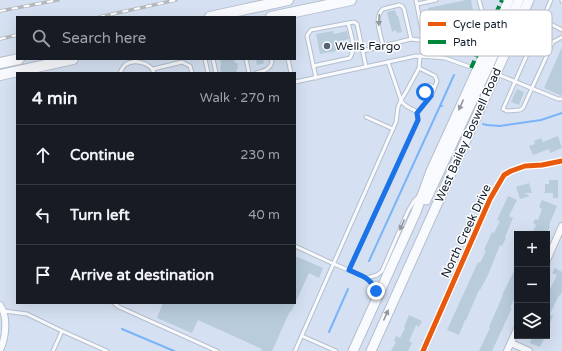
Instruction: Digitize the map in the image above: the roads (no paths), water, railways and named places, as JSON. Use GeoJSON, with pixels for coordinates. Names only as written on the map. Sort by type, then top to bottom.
{"type":"FeatureCollection","features":[{"type":"Feature","properties":{"kind":"main road"},"geometry":{"type":"LineString","coordinates":[[214,16],[288,0]]}},
{"type":"Feature","properties":{"kind":"main road"},"geometry":{"type":"LineString","coordinates":[[277,16],[351,0]]}},
{"type":"Feature","properties":{"kind":"main road","name":"West Bailey Boswell Road"},"geometry":{"type":"LineString","coordinates":[[504,10],[509,0]]}},
{"type":"Feature","properties":{"kind":"main road","name":"West Bailey Boswell Road"},"geometry":{"type":"LineString","coordinates":[[515,10],[519,0]]}},
{"type":"Feature","properties":{"kind":"main road","name":"West Bailey Boswell Road"},"geometry":{"type":"LineString","coordinates":[[519,10],[524,0]]}},
{"type":"Feature","properties":{"kind":"main road","name":"West Bailey Boswell Road"},"geometry":{"type":"LineString","coordinates":[[524,10],[529,0]]}},
{"type":"Feature","properties":{"kind":"main road","name":"West Bailey Boswell Road"},"geometry":{"type":"LineString","coordinates":[[353,351],[416,212],[431,172],[483,56]]}},
{"type":"Feature","properties":{"kind":"main road","name":"West Bailey Boswell Road"},"geometry":{"type":"LineString","coordinates":[[417,247],[425,221],[495,56]]}},
{"type":"Feature","properties":{"kind":"main road","name":"West Bailey Boswell Road"},"geometry":{"type":"LineString","coordinates":[[402,241],[418,218],[496,56]]}},
{"type":"Feature","properties":{"kind":"main road","name":"West Bailey Boswell Road"},"geometry":{"type":"LineString","coordinates":[[371,351],[504,56]]}},
{"type":"Feature","properties":{"kind":"main road"},"geometry":{"type":"LineString","coordinates":[[0,63],[16,60]]}},
{"type":"Feature","properties":{"kind":"main road"},"geometry":{"type":"LineString","coordinates":[[0,75],[68,60]]}},
{"type":"Feature","properties":{"kind":"street","name":"North Creek Drive"},"geometry":{"type":"LineString","coordinates":[[423,351],[490,199],[504,175],[525,166],[542,165],[562,161]]}},
{"type":"Feature","properties":{"kind":"street"},"geometry":{"type":"LineString","coordinates":[[550,253],[562,226]]}},
{"type":"Feature","properties":{"kind":"street"},"geometry":{"type":"LineString","coordinates":[[0,305],[4,311],[5,326],[0,350]]}},
{"type":"Feature","properties":{"kind":"street"},"geometry":{"type":"LineString","coordinates":[[507,351],[514,336]]}},
{"type":"Feature","properties":{"kind":"street"},"geometry":{"type":"LineString","coordinates":[[511,343],[529,351]]}},
{"type":"Feature","properties":{"kind":"lane"},"geometry":{"type":"LineString","coordinates":[[420,19],[417,2],[436,0]]}},
{"type":"Feature","properties":{"kind":"lane"},"geometry":{"type":"LineString","coordinates":[[479,0],[482,10]]}},
{"type":"Feature","properties":{"kind":"lane"},"geometry":{"type":"LineString","coordinates":[[547,10],[551,0]]}},
{"type":"Feature","properties":{"kind":"lane"},"geometry":{"type":"LineString","coordinates":[[277,2],[277,16]]}},
{"type":"Feature","properties":{"kind":"lane"},"geometry":{"type":"LineString","coordinates":[[383,46],[378,20],[379,14],[383,9],[399,5],[402,6],[404,10],[411,39]]}},
{"type":"Feature","properties":{"kind":"lane"},"geometry":{"type":"LineString","coordinates":[[316,78],[307,36],[311,30],[354,22],[357,24],[366,67]]}},
{"type":"Feature","properties":{"kind":"lane"},"geometry":{"type":"LineString","coordinates":[[313,66],[350,58],[353,50],[348,23]]}},
{"type":"Feature","properties":{"kind":"lane"},"geometry":{"type":"LineString","coordinates":[[552,25],[562,30]]}},
{"type":"Feature","properties":{"kind":"lane"},"geometry":{"type":"LineString","coordinates":[[552,44],[562,37]]}},
{"type":"Feature","properties":{"kind":"lane"},"geometry":{"type":"LineString","coordinates":[[363,51],[411,39],[420,40]]}},
{"type":"Feature","properties":{"kind":"lane"},"geometry":{"type":"LineString","coordinates":[[296,82],[416,56],[445,58],[477,70]]}},
{"type":"Feature","properties":{"kind":"lane"},"geometry":{"type":"LineString","coordinates":[[295,351],[396,122],[397,111],[401,100],[408,93],[416,78],[420,56]]}},
{"type":"Feature","properties":{"kind":"lane"},"geometry":{"type":"LineString","coordinates":[[527,56],[503,109],[508,112],[523,108],[547,56]]}},
{"type":"Feature","properties":{"kind":"lane"},"geometry":{"type":"LineString","coordinates":[[205,60],[208,72]]}},
{"type":"Feature","properties":{"kind":"lane"},"geometry":{"type":"LineString","coordinates":[[213,60],[216,72]]}},
{"type":"Feature","properties":{"kind":"lane"},"geometry":{"type":"LineString","coordinates":[[246,60],[249,72]]}},
{"type":"Feature","properties":{"kind":"lane"},"geometry":{"type":"LineString","coordinates":[[259,72],[269,68],[271,66],[271,60]]}},
{"type":"Feature","properties":{"kind":"lane"},"geometry":{"type":"LineString","coordinates":[[288,60],[291,72]]}},
{"type":"Feature","properties":{"kind":"lane"},"geometry":{"type":"LineString","coordinates":[[120,72],[125,65],[134,62],[145,64],[153,71],[184,62],[190,66],[192,72]]}},
{"type":"Feature","properties":{"kind":"lane"},"geometry":{"type":"LineString","coordinates":[[349,270],[418,120],[416,111],[404,104],[401,100],[388,62]]}},
{"type":"Feature","properties":{"kind":"lane"},"geometry":{"type":"LineString","coordinates":[[417,113],[431,96],[437,81],[435,76],[419,68]]}},
{"type":"Feature","properties":{"kind":"lane"},"geometry":{"type":"LineString","coordinates":[[496,73],[558,99],[562,99]]}},
{"type":"Feature","properties":{"kind":"lane"},"geometry":{"type":"LineString","coordinates":[[429,85],[434,88]]}},
{"type":"Feature","properties":{"kind":"lane"},"geometry":{"type":"LineString","coordinates":[[425,92],[431,96]]}},
{"type":"Feature","properties":{"kind":"lane"},"geometry":{"type":"LineString","coordinates":[[421,100],[426,102]]}},
{"type":"Feature","properties":{"kind":"lane"},"geometry":{"type":"LineString","coordinates":[[366,118],[393,129]]}},
{"type":"Feature","properties":{"kind":"lane"},"geometry":{"type":"LineString","coordinates":[[366,278],[377,275],[382,271],[408,211],[414,201],[423,192]]}},
{"type":"Feature","properties":{"kind":"lane"},"geometry":{"type":"LineString","coordinates":[[296,246],[366,278],[376,291],[376,302]]}},
{"type":"Feature","properties":{"kind":"lane"},"geometry":{"type":"LineString","coordinates":[[115,304],[217,351]]}},
{"type":"Feature","properties":{"kind":"lane"},"geometry":{"type":"LineString","coordinates":[[4,311],[27,314],[107,351]]}},
{"type":"Feature","properties":{"kind":"lane"},"geometry":{"type":"LineString","coordinates":[[53,351],[62,331]]}},
{"type":"Feature","properties":{"kind":"lane"},"geometry":{"type":"LineString","coordinates":[[302,336],[336,351]]}},
{"type":"Feature","properties":{"kind":"waterway"},"geometry":{"type":"LineString","coordinates":[[440,106],[454,75]]}},
{"type":"Feature","properties":{"kind":"waterway"},"geometry":{"type":"LineString","coordinates":[[369,261],[440,106],[442,106]]}},
{"type":"Feature","properties":{"kind":"waterway"},"geometry":{"type":"LineString","coordinates":[[483,124],[500,126],[541,120],[562,113]]}},
{"type":"Feature","properties":{"kind":"waterway"},"geometry":{"type":"LineString","coordinates":[[329,332],[348,289]]}},
{"type":"Feature","properties":{"kind":"waterway"},"geometry":{"type":"LineString","coordinates":[[122,329],[174,351]]}},
{"type":"Feature","properties":{"kind":"railway"},"geometry":{"type":"LineString","coordinates":[[0,11],[58,0]]}},
{"type":"Feature","properties":{"kind":"railway"},"geometry":{"type":"LineString","coordinates":[[104,16],[176,0]]}},
{"type":"Feature","properties":{"kind":"railway"},"geometry":{"type":"LineString","coordinates":[[0,39],[16,35]]}},
{"type":"Feature","properties":{"kind":"place","name":"Wells Fargo"},"geometry":{"type":"Point","coordinates":[327,46]}}]}
